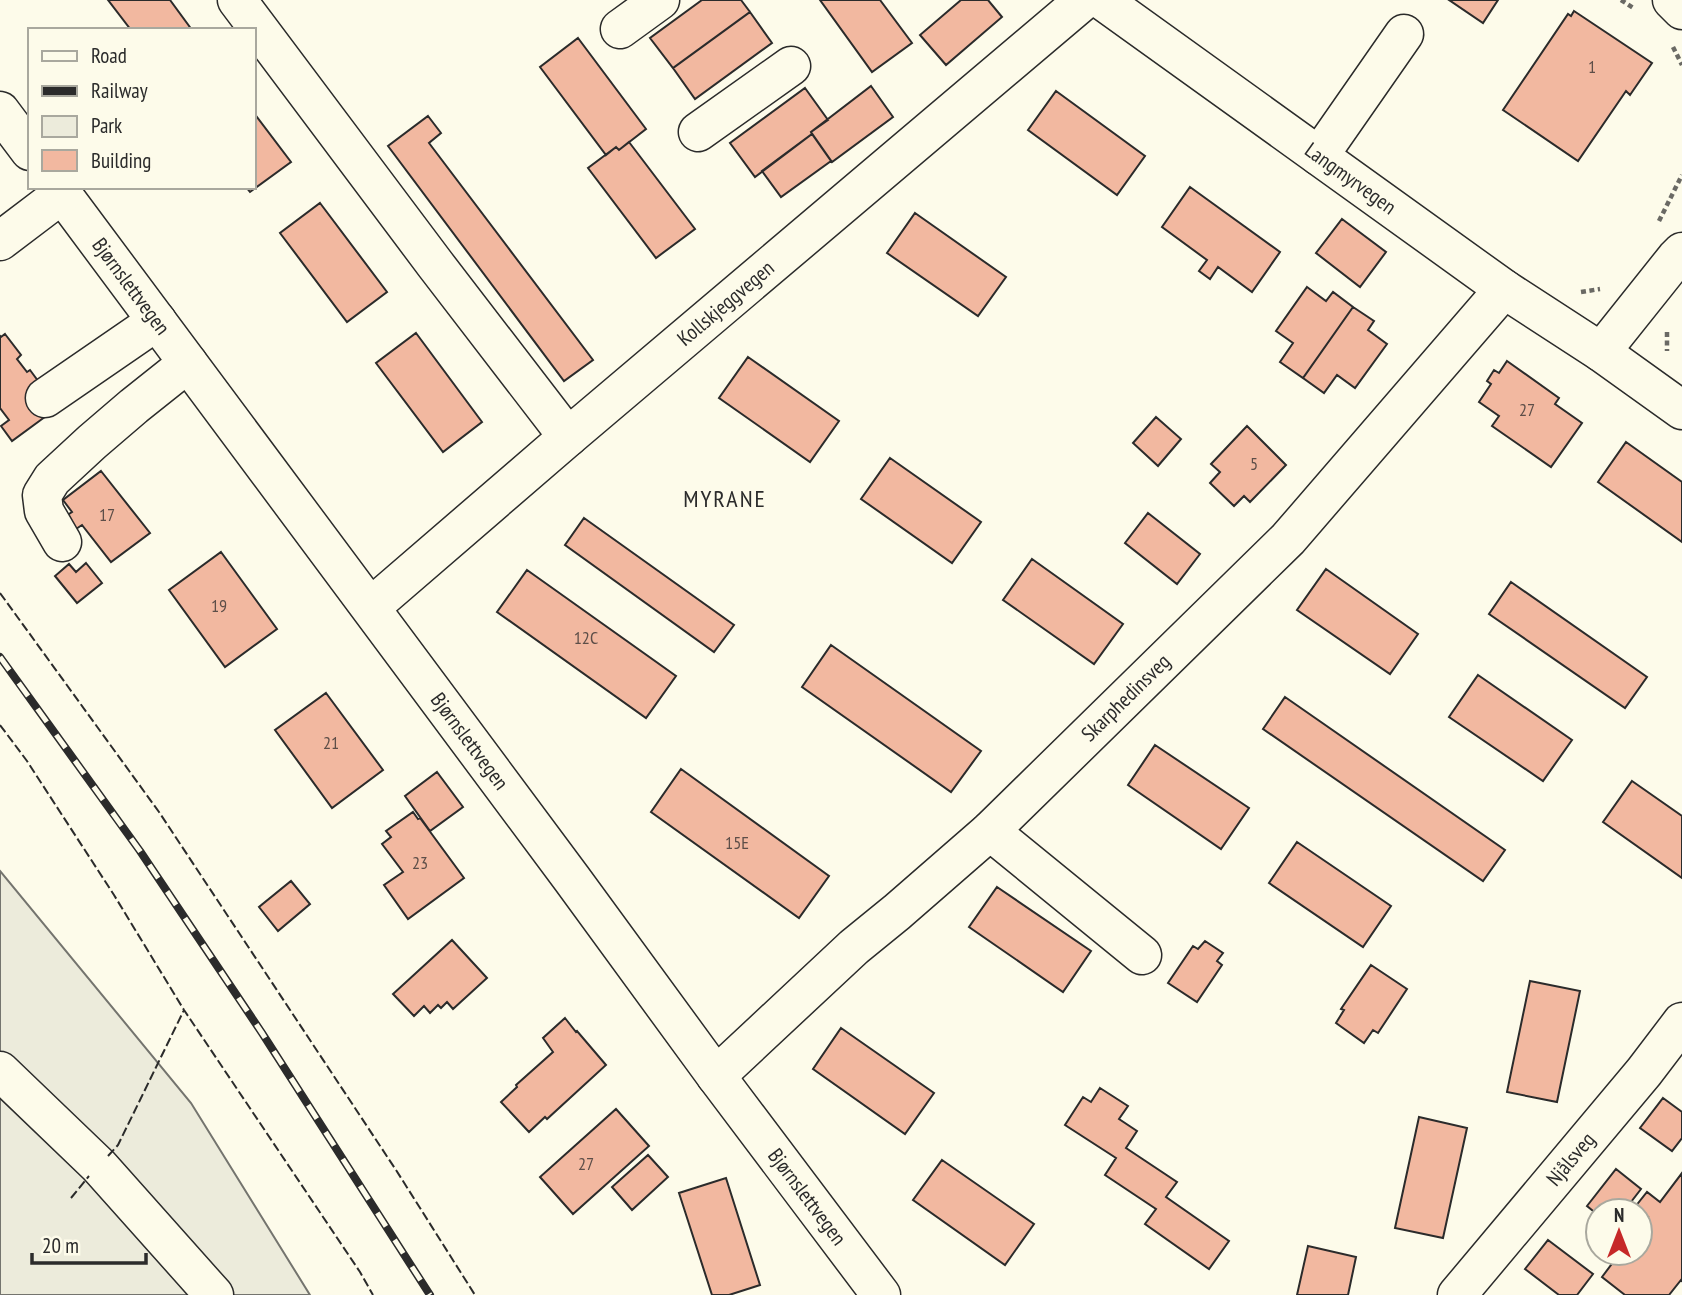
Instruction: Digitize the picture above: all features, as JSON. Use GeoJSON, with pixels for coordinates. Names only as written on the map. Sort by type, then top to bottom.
{"type":"FeatureCollection","features":[{"type":"Feature","properties":{"kind":"street"},"geometry":{"type":"LineString","coordinates":[[237,0],[568,437]]}},
{"type":"Feature","properties":{"kind":"street"},"geometry":{"type":"LineString","coordinates":[[620,29],[660,0]]}},
{"type":"Feature","properties":{"kind":"street","name":"Kollskjeggvegen"},"geometry":{"type":"LineString","coordinates":[[370,607],[1084,0]]}},
{"type":"Feature","properties":{"kind":"street","name":"Langmyrvegen"},"geometry":{"type":"LineString","coordinates":[[1102,0],[1504,289],[1601,352],[1682,410]]}},
{"type":"Feature","properties":{"kind":"street"},"geometry":{"type":"LineString","coordinates":[[1672,0],[1682,10]]}},
{"type":"Feature","properties":{"kind":"street"},"geometry":{"type":"LineString","coordinates":[[1319,156],[1404,34]]}},
{"type":"Feature","properties":{"kind":"street"},"geometry":{"type":"LineString","coordinates":[[698,132],[791,66]]}},
{"type":"Feature","properties":{"kind":"street"},"geometry":{"type":"LineString","coordinates":[[0,111],[28,148]]}},
{"type":"Feature","properties":{"kind":"street"},"geometry":{"type":"LineString","coordinates":[[0,241],[60,191]]}},
{"type":"Feature","properties":{"kind":"street","name":"Bjørnslettvegen"},"geometry":{"type":"LineString","coordinates":[[60,191],[881,1295]]}},
{"type":"Feature","properties":{"kind":"street"},"geometry":{"type":"LineString","coordinates":[[1601,352],[1674,244]]}},
{"type":"Feature","properties":{"kind":"street","name":"Skarphedinsveg"},"geometry":{"type":"LineString","coordinates":[[716,1076],[854,947],[990,831],[1288,539],[1504,289]]}},
{"type":"Feature","properties":{"kind":"street"},"geometry":{"type":"LineString","coordinates":[[46,398],[157,321]]}},
{"type":"Feature","properties":{"kind":"street"},"geometry":{"type":"LineString","coordinates":[[62,542],[44,511],[42,495],[52,479],[134,406],[188,363]]}},
{"type":"Feature","properties":{"kind":"street"},"geometry":{"type":"LineString","coordinates":[[990,831],[1142,955]]}},
{"type":"Feature","properties":{"kind":"street","name":"Njålsveg"},"geometry":{"type":"LineString","coordinates":[[1457,1295],[1627,1092],[1670,1061],[1682,1022]]}},
{"type":"Feature","properties":{"kind":"street"},"geometry":{"type":"LineString","coordinates":[[0,1071],[99,1166],[214,1295]]}},
{"type":"Feature","properties":{"kind":"path"},"geometry":{"type":"LineString","coordinates":[[1674,244],[1682,175]]}},
{"type":"Feature","properties":{"kind":"path"},"geometry":{"type":"LineString","coordinates":[[1570,293],[1597,290],[1609,285]]}},
{"type":"Feature","properties":{"kind":"path"},"geometry":{"type":"LineString","coordinates":[[1667,330],[1667,353],[1670,361]]}},
{"type":"Feature","properties":{"kind":"green space"},"geometry":{"type":"Polygon","coordinates":[[[0,871],[191,1103],[310,1295],[0,1295],[0,871]]]}},
{"type":"Feature","properties":{"kind":"building"},"geometry":{"type":"Polygon","coordinates":[[[108,0],[170,0],[191,28],[129,28],[108,0]]]}},
{"type":"Feature","properties":{"kind":"building"},"geometry":{"type":"Polygon","coordinates":[[[702,0],[741,0],[750,12],[673,68],[650,38],[702,0]]]}},
{"type":"Feature","properties":{"kind":"building"},"geometry":{"type":"Polygon","coordinates":[[[820,0],[880,0],[912,43],[872,72],[820,0]]]}},
{"type":"Feature","properties":{"kind":"building"},"geometry":{"type":"Polygon","coordinates":[[[961,0],[988,0],[1002,17],[946,65],[920,35],[961,0]]]}},
{"type":"Feature","properties":{"kind":"building"},"geometry":{"type":"Polygon","coordinates":[[[1449,0],[1498,0],[1483,23],[1449,0]]]}},
{"type":"Feature","properties":{"kind":"building"},"geometry":{"type":"Polygon","coordinates":[[[1574,11],[1652,63],[1630,95],[1626,91],[1578,161],[1503,110],[1568,14],[1571,16],[1574,11]]]}},
{"type":"Feature","properties":{"kind":"building"},"geometry":{"type":"Polygon","coordinates":[[[750,12],[772,43],[695,99],[673,68],[750,12]]]}},
{"type":"Feature","properties":{"kind":"building"},"geometry":{"type":"Polygon","coordinates":[[[578,38],[646,129],[619,150],[616,147],[606,155],[540,67],[578,38]]]}},
{"type":"Feature","properties":{"kind":"building"},"geometry":{"type":"Polygon","coordinates":[[[871,86],[893,117],[832,162],[811,132],[871,86]]]}},
{"type":"Feature","properties":{"kind":"building"},"geometry":{"type":"Polygon","coordinates":[[[805,88],[828,120],[755,177],[730,143],[805,88]]]}},
{"type":"Feature","properties":{"kind":"building"},"geometry":{"type":"Polygon","coordinates":[[[1056,91],[1145,156],[1117,195],[1028,130],[1056,91]]]}},
{"type":"Feature","properties":{"kind":"building"},"geometry":{"type":"Polygon","coordinates":[[[256,116],[291,162],[256,188],[256,116]]]}},
{"type":"Feature","properties":{"kind":"building"},"geometry":{"type":"Polygon","coordinates":[[[428,116],[441,133],[429,143],[593,360],[564,381],[388,146],[428,116]]]}},
{"type":"Feature","properties":{"kind":"building"},"geometry":{"type":"Polygon","coordinates":[[[812,134],[831,161],[781,197],[762,171],[812,134]]]}},
{"type":"Feature","properties":{"kind":"building"},"geometry":{"type":"Polygon","coordinates":[[[629,142],[695,229],[656,258],[588,168],[616,147],[619,150],[629,142]]]}},
{"type":"Feature","properties":{"kind":"building"},"geometry":{"type":"Polygon","coordinates":[[[1190,187],[1280,252],[1252,292],[1218,267],[1210,279],[1199,271],[1207,260],[1162,227],[1190,187]]]}},
{"type":"Feature","properties":{"kind":"building"},"geometry":{"type":"Polygon","coordinates":[[[320,203],[387,292],[347,322],[280,233],[320,203]]]}},
{"type":"Feature","properties":{"kind":"building"},"geometry":{"type":"Polygon","coordinates":[[[915,213],[1006,277],[978,316],[887,253],[915,213]]]}},
{"type":"Feature","properties":{"kind":"building"},"geometry":{"type":"Polygon","coordinates":[[[1342,219],[1386,252],[1360,287],[1316,253],[1342,219]]]}},
{"type":"Feature","properties":{"kind":"building"},"geometry":{"type":"Polygon","coordinates":[[[1307,287],[1326,301],[1333,292],[1353,307],[1303,378],[1280,362],[1293,343],[1276,331],[1307,287]]]}},
{"type":"Feature","properties":{"kind":"building"},"geometry":{"type":"Polygon","coordinates":[[[1353,307],[1374,321],[1368,330],[1387,344],[1355,388],[1337,375],[1324,393],[1303,378],[1353,307]]]}},
{"type":"Feature","properties":{"kind":"building"},"geometry":{"type":"Polygon","coordinates":[[[416,333],[482,422],[443,452],[376,363],[416,333]]]}},
{"type":"Feature","properties":{"kind":"building"},"geometry":{"type":"Polygon","coordinates":[[[5,334],[21,355],[17,359],[27,372],[30,370],[44,389],[53,411],[12,441],[1,426],[9,420],[0,408],[0,336],[5,334]]]}},
{"type":"Feature","properties":{"kind":"building"},"geometry":{"type":"Polygon","coordinates":[[[748,357],[839,421],[810,462],[719,398],[748,357]]]}},
{"type":"Feature","properties":{"kind":"building"},"geometry":{"type":"Polygon","coordinates":[[[1507,361],[1559,398],[1555,404],[1582,423],[1551,467],[1492,426],[1499,416],[1479,402],[1491,384],[1487,381],[1494,370],[1499,373],[1507,361]]]}},
{"type":"Feature","properties":{"kind":"building"},"geometry":{"type":"Polygon","coordinates":[[[1156,417],[1181,439],[1158,466],[1133,443],[1156,417]]]}},
{"type":"Feature","properties":{"kind":"building"},"geometry":{"type":"Polygon","coordinates":[[[1247,426],[1286,465],[1250,502],[1244,496],[1234,506],[1210,483],[1220,472],[1211,464],[1247,426]]]}},
{"type":"Feature","properties":{"kind":"building"},"geometry":{"type":"Polygon","coordinates":[[[1626,442],[1682,482],[1682,542],[1598,482],[1626,442]]]}},
{"type":"Feature","properties":{"kind":"building"},"geometry":{"type":"Polygon","coordinates":[[[890,458],[981,522],[952,563],[861,499],[890,458]]]}},
{"type":"Feature","properties":{"kind":"building"},"geometry":{"type":"Polygon","coordinates":[[[101,471],[150,533],[111,562],[82,525],[76,529],[66,516],[72,512],[63,500],[101,471]]]}},
{"type":"Feature","properties":{"kind":"building"},"geometry":{"type":"Polygon","coordinates":[[[1148,513],[1200,554],[1177,584],[1125,543],[1148,513]]]}},
{"type":"Feature","properties":{"kind":"building"},"geometry":{"type":"Polygon","coordinates":[[[584,518],[734,625],[714,652],[565,545],[584,518]]]}},
{"type":"Feature","properties":{"kind":"building"},"geometry":{"type":"Polygon","coordinates":[[[221,552],[277,629],[225,667],[169,590],[221,552]]]}},
{"type":"Feature","properties":{"kind":"building"},"geometry":{"type":"Polygon","coordinates":[[[1032,559],[1123,624],[1094,664],[1003,600],[1032,559]]]}},
{"type":"Feature","properties":{"kind":"building"},"geometry":{"type":"Polygon","coordinates":[[[86,563],[102,583],[77,603],[55,576],[69,564],[76,572],[86,563]]]}},
{"type":"Feature","properties":{"kind":"building"},"geometry":{"type":"Polygon","coordinates":[[[1326,569],[1418,634],[1390,674],[1297,610],[1326,569]]]}},
{"type":"Feature","properties":{"kind":"building"},"geometry":{"type":"Polygon","coordinates":[[[527,570],[676,676],[646,718],[497,612],[527,570]]]}},
{"type":"Feature","properties":{"kind":"building"},"geometry":{"type":"Polygon","coordinates":[[[1511,582],[1647,677],[1625,708],[1489,614],[1511,582]]]}},
{"type":"Feature","properties":{"kind":"building"},"geometry":{"type":"Polygon","coordinates":[[[831,645],[981,751],[951,792],[802,687],[831,645]]]}},
{"type":"Feature","properties":{"kind":"building"},"geometry":{"type":"Polygon","coordinates":[[[1478,675],[1572,740],[1543,781],[1449,717],[1478,675]]]}},
{"type":"Feature","properties":{"kind":"building"},"geometry":{"type":"Polygon","coordinates":[[[326,693],[383,770],[332,808],[275,730],[326,693]]]}},
{"type":"Feature","properties":{"kind":"building"},"geometry":{"type":"Polygon","coordinates":[[[1285,697],[1505,850],[1483,881],[1263,729],[1285,697]]]}},
{"type":"Feature","properties":{"kind":"building"},"geometry":{"type":"Polygon","coordinates":[[[1155,745],[1249,808],[1221,849],[1128,785],[1155,745]]]}},
{"type":"Feature","properties":{"kind":"building"},"geometry":{"type":"Polygon","coordinates":[[[681,769],[829,876],[799,918],[651,812],[681,769]]]}},
{"type":"Feature","properties":{"kind":"building"},"geometry":{"type":"Polygon","coordinates":[[[437,772],[463,807],[430,831],[405,796],[437,772]]]}},
{"type":"Feature","properties":{"kind":"building"},"geometry":{"type":"Polygon","coordinates":[[[1632,781],[1682,816],[1682,878],[1603,822],[1632,781]]]}},
{"type":"Feature","properties":{"kind":"building"},"geometry":{"type":"Polygon","coordinates":[[[413,812],[464,878],[408,919],[384,885],[403,872],[382,844],[391,837],[386,831],[413,812]]]}},
{"type":"Feature","properties":{"kind":"building"},"geometry":{"type":"Polygon","coordinates":[[[1297,842],[1391,906],[1363,947],[1269,883],[1297,842]]]}},
{"type":"Feature","properties":{"kind":"building"},"geometry":{"type":"Polygon","coordinates":[[[291,881],[310,904],[278,931],[259,907],[291,881]]]}},
{"type":"Feature","properties":{"kind":"building"},"geometry":{"type":"Polygon","coordinates":[[[997,887],[1091,951],[1063,992],[969,927],[997,887]]]}},
{"type":"Feature","properties":{"kind":"building"},"geometry":{"type":"Polygon","coordinates":[[[452,940],[487,978],[453,1009],[447,1002],[441,1008],[438,1005],[430,1013],[424,1006],[414,1016],[393,994],[452,940]]]}},
{"type":"Feature","properties":{"kind":"building"},"geometry":{"type":"Polygon","coordinates":[[[1205,941],[1223,953],[1217,961],[1222,965],[1197,1002],[1168,983],[1193,946],[1198,949],[1205,941]]]}},
{"type":"Feature","properties":{"kind":"building"},"geometry":{"type":"Polygon","coordinates":[[[1371,965],[1407,989],[1378,1033],[1373,1030],[1364,1043],[1336,1023],[1344,1010],[1341,1009],[1371,965]]]}},
{"type":"Feature","properties":{"kind":"building"},"geometry":{"type":"Polygon","coordinates":[[[1530,981],[1580,991],[1557,1102],[1507,1092],[1530,981]]]}},
{"type":"Feature","properties":{"kind":"building"},"geometry":{"type":"Polygon","coordinates":[[[565,1018],[606,1065],[529,1132],[501,1102],[553,1052],[543,1038],[565,1018]]]}},
{"type":"Feature","properties":{"kind":"building"},"geometry":{"type":"Polygon","coordinates":[[[841,1028],[934,1093],[905,1134],[813,1069],[841,1028]]]}},
{"type":"Feature","properties":{"kind":"building"},"geometry":{"type":"Polygon","coordinates":[[[1100,1088],[1128,1106],[1119,1119],[1137,1131],[1126,1148],[1177,1182],[1166,1197],[1229,1241],[1209,1269],[1145,1224],[1156,1209],[1105,1175],[1116,1158],[1065,1125],[1083,1097],[1091,1102],[1100,1088]]]}},
{"type":"Feature","properties":{"kind":"building"},"geometry":{"type":"Polygon","coordinates":[[[1663,1098],[1682,1112],[1682,1138],[1672,1151],[1640,1128],[1663,1098]]]}},
{"type":"Feature","properties":{"kind":"building"},"geometry":{"type":"Polygon","coordinates":[[[616,1109],[649,1146],[573,1214],[540,1177],[616,1109]]]}},
{"type":"Feature","properties":{"kind":"building"},"geometry":{"type":"Polygon","coordinates":[[[1419,1117],[1467,1128],[1443,1238],[1395,1228],[1419,1117]]]}},
{"type":"Feature","properties":{"kind":"building"},"geometry":{"type":"Polygon","coordinates":[[[648,1155],[668,1177],[632,1210],[612,1187],[648,1155]]]}},
{"type":"Feature","properties":{"kind":"building"},"geometry":{"type":"Polygon","coordinates":[[[942,1160],[1034,1224],[1005,1265],[913,1200],[942,1160]]]}},
{"type":"Feature","properties":{"kind":"building"},"geometry":{"type":"Polygon","coordinates":[[[1616,1169],[1641,1189],[1635,1197],[1594,1197],[1616,1169]]]}},
{"type":"Feature","properties":{"kind":"building"},"geometry":{"type":"Polygon","coordinates":[[[1682,1173],[1682,1281],[1669,1295],[1625,1295],[1602,1277],[1610,1267],[1654,1267],[1654,1197],[1660,1202],[1682,1173]]]}},
{"type":"Feature","properties":{"kind":"building"},"geometry":{"type":"Polygon","coordinates":[[[726,1178],[760,1285],[729,1295],[712,1295],[679,1193],[726,1178]]]}},
{"type":"Feature","properties":{"kind":"building"},"geometry":{"type":"Polygon","coordinates":[[[1548,1240],[1593,1274],[1577,1295],[1559,1295],[1525,1269],[1548,1240]]]}},
{"type":"Feature","properties":{"kind":"building"},"geometry":{"type":"Polygon","coordinates":[[[1308,1246],[1356,1257],[1348,1295],[1297,1295],[1308,1246]]]}},
{"type":"Feature","properties":{"kind":"railway"},"geometry":{"type":"LineString","coordinates":[[0,657],[140,851],[262,1033],[430,1295]]}},
{"type":"Feature","properties":{"kind":"fence"},"geometry":{"type":"LineString","coordinates":[[0,593],[159,812],[396,1170],[475,1295]]}},
{"type":"Feature","properties":{"kind":"fence"},"geometry":{"type":"LineString","coordinates":[[0,725],[27,761],[114,895],[184,1010],[373,1295]]}},
{"type":"Feature","properties":{"kind":"fence"},"geometry":{"type":"LineString","coordinates":[[108,1156],[118,1145],[184,1010]]}},
{"type":"Feature","properties":{"kind":"fence"},"geometry":{"type":"LineString","coordinates":[[71,1198],[89,1176]]}},
{"type":"Feature","properties":{"kind":"district","name":"MYRANE"},"geometry":{"type":"Point","coordinates":[725,499]}}]}
